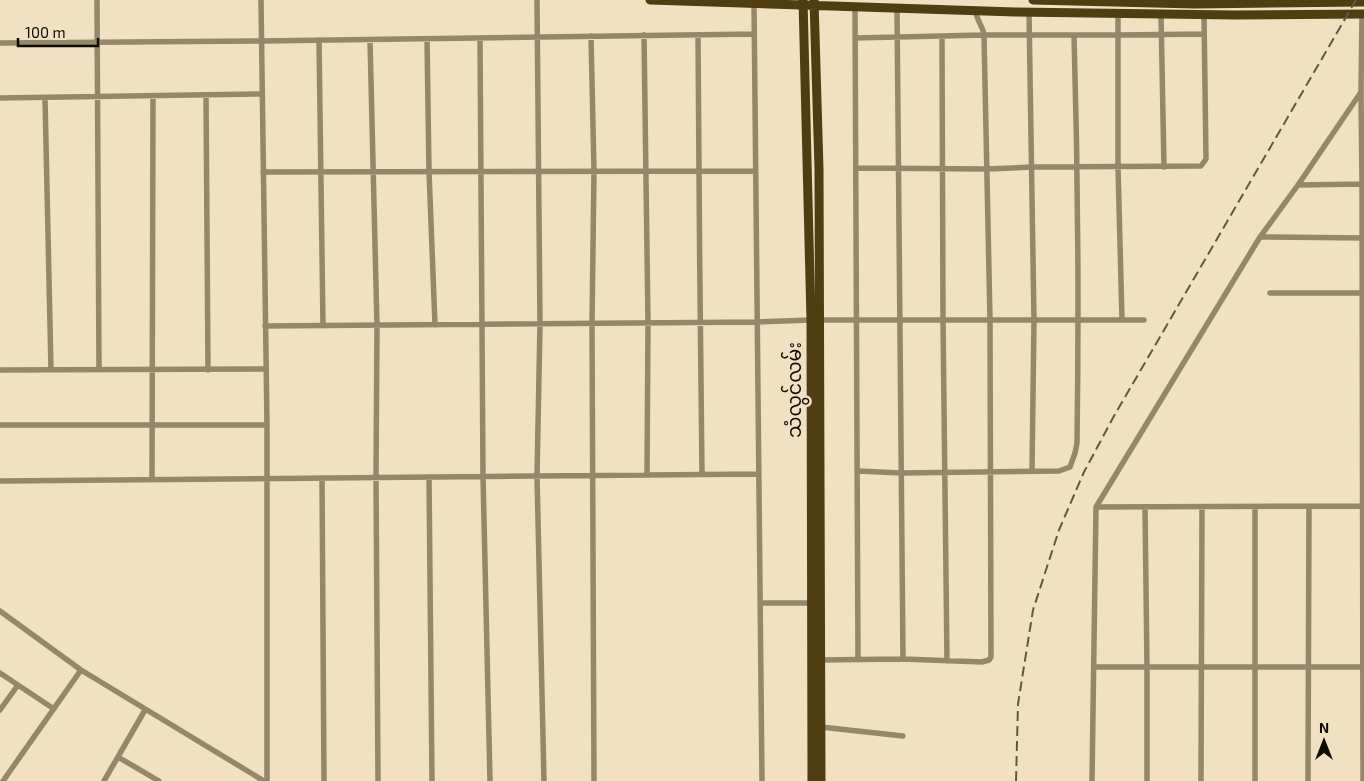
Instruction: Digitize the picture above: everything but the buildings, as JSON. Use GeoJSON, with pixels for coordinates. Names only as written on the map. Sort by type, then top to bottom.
{"type":"FeatureCollection","features":[{"type":"Feature","properties":{"kind":"main road"},"geometry":{"type":"LineString","coordinates":[[650,0],[754,4],[814,3],[855,7],[976,11],[1204,15],[1363,14]]}},
{"type":"Feature","properties":{"kind":"main road"},"geometry":{"type":"LineString","coordinates":[[1033,0],[1195,4],[1364,2]]}},
{"type":"Feature","properties":{"kind":"main road","name":"သံလွင်လမ်း"},"geometry":{"type":"LineString","coordinates":[[803,3],[816,320],[816,660],[812,781]]}},
{"type":"Feature","properties":{"kind":"main road","name":"သံလွင်လမ်း"},"geometry":{"type":"LineString","coordinates":[[814,3],[819,169],[812,603],[821,727],[821,781]]}},
{"type":"Feature","properties":{"kind":"street"},"geometry":{"type":"LineString","coordinates":[[96,0],[100,370]]}},
{"type":"Feature","properties":{"kind":"street"},"geometry":{"type":"LineString","coordinates":[[261,0],[266,424],[265,781]]}},
{"type":"Feature","properties":{"kind":"street"},"geometry":{"type":"LineString","coordinates":[[536,0],[540,324],[536,476],[544,781]]}},
{"type":"Feature","properties":{"kind":"street"},"geometry":{"type":"LineString","coordinates":[[754,4],[762,781]]}},
{"type":"Feature","properties":{"kind":"street"},"geometry":{"type":"LineString","coordinates":[[855,7],[858,660]]}},
{"type":"Feature","properties":{"kind":"street"},"geometry":{"type":"LineString","coordinates":[[897,8],[903,659]]}},
{"type":"Feature","properties":{"kind":"street"},"geometry":{"type":"LineString","coordinates":[[816,660],[903,659],[982,662],[989,660],[991,657],[990,320],[984,35],[983,27],[976,16],[976,11]]}},
{"type":"Feature","properties":{"kind":"street"},"geometry":{"type":"LineString","coordinates":[[1029,12],[1033,167],[1034,320],[1032,470]]}},
{"type":"Feature","properties":{"kind":"street"},"geometry":{"type":"LineString","coordinates":[[1118,13],[1118,167],[1122,320]]}},
{"type":"Feature","properties":{"kind":"street"},"geometry":{"type":"LineString","coordinates":[[1161,14],[1164,167]]}},
{"type":"Feature","properties":{"kind":"street"},"geometry":{"type":"LineString","coordinates":[[1363,14],[1363,77],[1361,92],[1363,131],[1363,781]]}},
{"type":"Feature","properties":{"kind":"street"},"geometry":{"type":"LineString","coordinates":[[856,168],[1198,167],[1205,162],[1204,15]]}},
{"type":"Feature","properties":{"kind":"street"},"geometry":{"type":"LineString","coordinates":[[0,43],[754,34]]}},
{"type":"Feature","properties":{"kind":"street"},"geometry":{"type":"LineString","coordinates":[[855,38],[984,35],[1118,36],[1204,34]]}},
{"type":"Feature","properties":{"kind":"street"},"geometry":{"type":"LineString","coordinates":[[698,35],[702,474]]}},
{"type":"Feature","properties":{"kind":"street"},"geometry":{"type":"LineString","coordinates":[[858,471],[901,473],[991,472],[1066,470],[1070,467],[1076,453],[1077,443],[1079,320],[1078,168],[1074,35]]}},
{"type":"Feature","properties":{"kind":"street"},"geometry":{"type":"LineString","coordinates":[[591,36],[594,171],[592,324],[594,781]]}},
{"type":"Feature","properties":{"kind":"street"},"geometry":{"type":"LineString","coordinates":[[644,36],[648,323],[647,475]]}},
{"type":"Feature","properties":{"kind":"street"},"geometry":{"type":"LineString","coordinates":[[942,37],[942,320],[947,661]]}},
{"type":"Feature","properties":{"kind":"street"},"geometry":{"type":"LineString","coordinates":[[480,38],[484,476],[490,781]]}},
{"type":"Feature","properties":{"kind":"street"},"geometry":{"type":"LineString","coordinates":[[427,39],[429,171],[435,325]]}},
{"type":"Feature","properties":{"kind":"street"},"geometry":{"type":"LineString","coordinates":[[319,40],[323,326]]}},
{"type":"Feature","properties":{"kind":"street"},"geometry":{"type":"LineString","coordinates":[[370,40],[377,326],[378,781]]}},
{"type":"Feature","properties":{"kind":"street"},"geometry":{"type":"LineString","coordinates":[[1092,781],[1096,507],[1260,237],[1361,92]]}},
{"type":"Feature","properties":{"kind":"street"},"geometry":{"type":"LineString","coordinates":[[0,98],[261,94]]}},
{"type":"Feature","properties":{"kind":"street"},"geometry":{"type":"LineString","coordinates":[[206,95],[208,370]]}},
{"type":"Feature","properties":{"kind":"street"},"geometry":{"type":"LineString","coordinates":[[152,479],[153,96]]}},
{"type":"Feature","properties":{"kind":"street"},"geometry":{"type":"LineString","coordinates":[[45,98],[51,370]]}},
{"type":"Feature","properties":{"kind":"street"},"geometry":{"type":"LineString","coordinates":[[263,172],[755,171]]}},
{"type":"Feature","properties":{"kind":"street"},"geometry":{"type":"LineString","coordinates":[[1298,185],[1363,184]]}},
{"type":"Feature","properties":{"kind":"street"},"geometry":{"type":"LineString","coordinates":[[1260,237],[1363,238]]}},
{"type":"Feature","properties":{"kind":"street"},"geometry":{"type":"LineString","coordinates":[[1270,293],[1363,293]]}},
{"type":"Feature","properties":{"kind":"street"},"geometry":{"type":"LineString","coordinates":[[265,326],[592,324],[816,320],[1144,320]]}},
{"type":"Feature","properties":{"kind":"street"},"geometry":{"type":"LineString","coordinates":[[0,370],[265,369]]}},
{"type":"Feature","properties":{"kind":"street"},"geometry":{"type":"LineString","coordinates":[[0,426],[266,424]]}},
{"type":"Feature","properties":{"kind":"street"},"geometry":{"type":"LineString","coordinates":[[0,481],[758,474]]}},
{"type":"Feature","properties":{"kind":"street"},"geometry":{"type":"LineString","coordinates":[[429,477],[432,781]]}},
{"type":"Feature","properties":{"kind":"street"},"geometry":{"type":"LineString","coordinates":[[322,478],[324,781]]}},
{"type":"Feature","properties":{"kind":"street"},"geometry":{"type":"LineString","coordinates":[[1201,781],[1202,506]]}},
{"type":"Feature","properties":{"kind":"street"},"geometry":{"type":"LineString","coordinates":[[1096,507],[1363,506]]}},
{"type":"Feature","properties":{"kind":"street"},"geometry":{"type":"LineString","coordinates":[[1145,507],[1147,781]]}},
{"type":"Feature","properties":{"kind":"street"},"geometry":{"type":"LineString","coordinates":[[1255,507],[1255,781]]}},
{"type":"Feature","properties":{"kind":"street"},"geometry":{"type":"LineString","coordinates":[[1308,781],[1309,507]]}},
{"type":"Feature","properties":{"kind":"street"},"geometry":{"type":"LineString","coordinates":[[760,603],[812,603]]}},
{"type":"Feature","properties":{"kind":"street"},"geometry":{"type":"LineString","coordinates":[[0,611],[81,670],[265,781]]}},
{"type":"Feature","properties":{"kind":"street"},"geometry":{"type":"LineString","coordinates":[[1094,667],[1363,667]]}},
{"type":"Feature","properties":{"kind":"street"},"geometry":{"type":"LineString","coordinates":[[3,781],[81,670]]}},
{"type":"Feature","properties":{"kind":"street"},"geometry":{"type":"LineString","coordinates":[[0,672],[54,709]]}},
{"type":"Feature","properties":{"kind":"street"},"geometry":{"type":"LineString","coordinates":[[0,710],[18,684]]}},
{"type":"Feature","properties":{"kind":"street"},"geometry":{"type":"LineString","coordinates":[[104,781],[145,710]]}},
{"type":"Feature","properties":{"kind":"street"},"geometry":{"type":"LineString","coordinates":[[821,727],[903,736]]}},
{"type":"Feature","properties":{"kind":"street"},"geometry":{"type":"LineString","coordinates":[[118,757],[159,781]]}},
{"type":"Feature","properties":{"kind":"railway"},"geometry":{"type":"LineString","coordinates":[[1016,781],[1018,704],[1033,610],[1059,530],[1084,472],[1114,416],[1356,0]]}}]}
